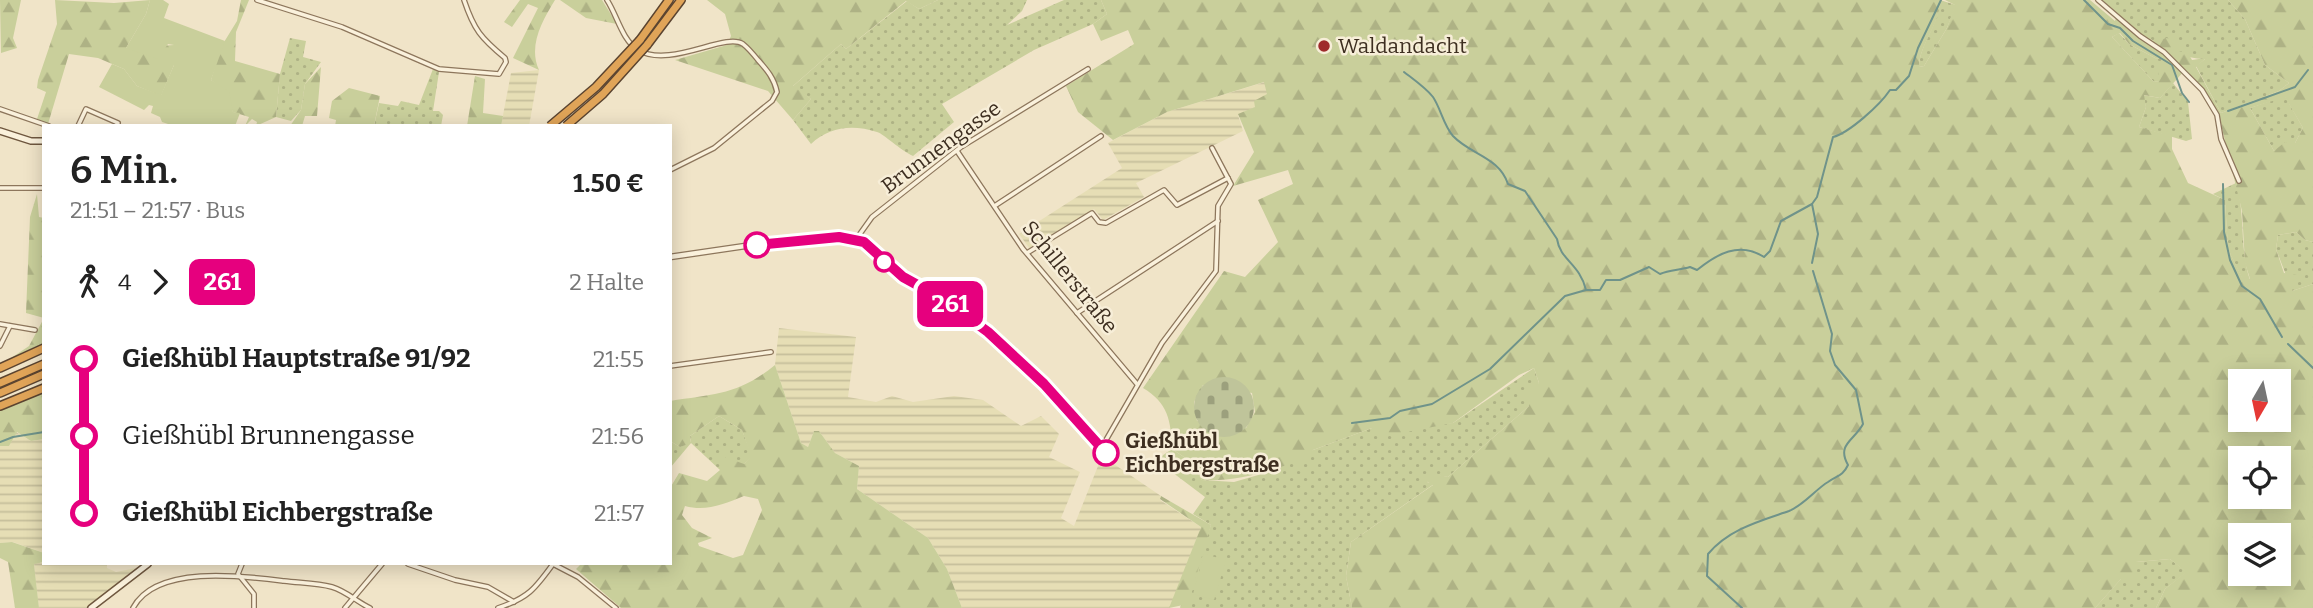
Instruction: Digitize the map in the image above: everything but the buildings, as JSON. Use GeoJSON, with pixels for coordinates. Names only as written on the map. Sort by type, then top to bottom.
{"type":"FeatureCollection","features":[{"type":"Feature","properties":{"kind":"highway"},"geometry":{"type":"LineString","coordinates":[[552,124],[596,87],[639,40],[669,0]]}},
{"type":"Feature","properties":{"kind":"highway"},"geometry":{"type":"LineString","coordinates":[[568,124],[603,94],[647,46],[681,0]]}},
{"type":"Feature","properties":{"kind":"highway"},"geometry":{"type":"LineString","coordinates":[[0,368],[42,349]]}},
{"type":"Feature","properties":{"kind":"highway"},"geometry":{"type":"LineString","coordinates":[[0,383],[42,365]]}},
{"type":"Feature","properties":{"kind":"highway"},"geometry":{"type":"LineString","coordinates":[[0,393],[42,375]]}},
{"type":"Feature","properties":{"kind":"highway"},"geometry":{"type":"LineString","coordinates":[[0,406],[42,389]]}},
{"type":"Feature","properties":{"kind":"main road"},"geometry":{"type":"LineString","coordinates":[[0,131],[42,141]]}},
{"type":"Feature","properties":{"kind":"main road"},"geometry":{"type":"LineString","coordinates":[[91,608],[147,565]]}},
{"type":"Feature","properties":{"kind":"street"},"geometry":{"type":"LineString","coordinates":[[257,0],[342,27],[439,69],[499,74],[506,62],[505,58],[481,39],[472,25],[464,0]]}},
{"type":"Feature","properties":{"kind":"street"},"geometry":{"type":"LineString","coordinates":[[607,0],[627,40],[644,52],[694,52],[725,41],[743,44],[772,76],[776,92],[772,100],[729,138],[672,169]]}},
{"type":"Feature","properties":{"kind":"street"},"geometry":{"type":"LineString","coordinates":[[2098,0],[2140,36],[2164,52],[2189,75],[2208,99],[2239,181]]}},
{"type":"Feature","properties":{"kind":"street","name":"Brunnengasse"},"geometry":{"type":"LineString","coordinates":[[857,238],[872,217],[957,151],[1088,69]]}},
{"type":"Feature","properties":{"kind":"street"},"geometry":{"type":"LineString","coordinates":[[0,109],[42,124]]}},
{"type":"Feature","properties":{"kind":"street"},"geometry":{"type":"LineString","coordinates":[[79,124],[86,109],[117,124]]}},
{"type":"Feature","properties":{"kind":"street"},"geometry":{"type":"LineString","coordinates":[[996,205],[1101,136]]}},
{"type":"Feature","properties":{"kind":"street"},"geometry":{"type":"LineString","coordinates":[[672,257],[793,239],[857,238],[903,277],[943,299],[988,332],[1044,384],[1098,445],[1106,440],[1162,343],[1216,271],[1219,206],[1231,184],[1212,148]]}},
{"type":"Feature","properties":{"kind":"street","name":"Schillerstraße"},"geometry":{"type":"LineString","coordinates":[[957,151],[1027,253],[1138,385]]}},
{"type":"Feature","properties":{"kind":"street"},"geometry":{"type":"LineString","coordinates":[[1027,253],[1092,213],[1099,222],[1107,223],[1164,190],[1177,205],[1228,178]]}},
{"type":"Feature","properties":{"kind":"street"},"geometry":{"type":"LineString","coordinates":[[0,188],[42,188]]}},
{"type":"Feature","properties":{"kind":"street"},"geometry":{"type":"LineString","coordinates":[[1077,313],[1218,221]]}},
{"type":"Feature","properties":{"kind":"street"},"geometry":{"type":"LineString","coordinates":[[0,324],[35,330]]}},
{"type":"Feature","properties":{"kind":"street"},"geometry":{"type":"LineString","coordinates":[[0,346],[10,326]]}},
{"type":"Feature","properties":{"kind":"street"},"geometry":{"type":"LineString","coordinates":[[672,366],[771,352]]}},
{"type":"Feature","properties":{"kind":"street"},"geometry":{"type":"LineString","coordinates":[[238,574],[242,565]]}},
{"type":"Feature","properties":{"kind":"street"},"geometry":{"type":"LineString","coordinates":[[345,608],[381,565]]}},
{"type":"Feature","properties":{"kind":"street"},"geometry":{"type":"LineString","coordinates":[[411,565],[455,580],[488,587],[514,603]]}},
{"type":"Feature","properties":{"kind":"street"},"geometry":{"type":"LineString","coordinates":[[498,608],[514,603],[535,589],[552,565]]}},
{"type":"Feature","properties":{"kind":"street"},"geometry":{"type":"LineString","coordinates":[[555,565],[578,577],[617,608]]}},
{"type":"Feature","properties":{"kind":"street"},"geometry":{"type":"LineString","coordinates":[[238,574],[254,594],[254,608]]}},
{"type":"Feature","properties":{"kind":"street"},"geometry":{"type":"LineString","coordinates":[[133,608],[141,596],[165,585],[197,575],[238,574],[334,587],[370,608]]}},
{"type":"Feature","properties":{"kind":"shaded area"},"geometry":{"type":"Polygon","coordinates":[[[539,70],[529,124],[501,124],[511,73],[539,70]]]}},
{"type":"Feature","properties":{"kind":"shaded area"},"geometry":{"type":"Polygon","coordinates":[[[1265,82],[1268,94],[1256,107],[1238,115],[1243,131],[1136,183],[1144,197],[1103,220],[1094,209],[1030,249],[1019,234],[1122,168],[1108,143],[1167,112],[1265,82]]]}},
{"type":"Feature","properties":{"kind":"shaded area"},"geometry":{"type":"Polygon","coordinates":[[[779,328],[856,337],[848,397],[876,402],[892,396],[913,402],[954,396],[983,400],[1021,426],[1041,416],[1059,434],[1049,457],[1080,472],[1061,518],[1074,526],[1102,456],[1161,496],[1160,500],[1201,527],[1172,605],[1169,608],[962,608],[947,569],[928,538],[857,489],[859,466],[835,453],[819,431],[814,431],[808,447],[801,443],[775,365],[779,328]]]}},
{"type":"Feature","properties":{"kind":"shaded area"},"geometry":{"type":"Polygon","coordinates":[[[16,432],[31,441],[42,439],[42,552],[13,542],[0,543],[0,446],[9,446],[16,432]]]}},
{"type":"Feature","properties":{"kind":"shaded area"},"geometry":{"type":"Polygon","coordinates":[[[34,563],[107,565],[107,568],[116,572],[136,568],[88,608],[39,608],[34,563]]]}},
{"type":"Feature","properties":{"kind":"green space"},"geometry":{"type":"Polygon","coordinates":[[[0,0],[21,0],[13,38],[17,48],[1,53],[0,0]]]}},
{"type":"Feature","properties":{"kind":"green space"},"geometry":{"type":"Polygon","coordinates":[[[55,0],[114,3],[150,0],[146,14],[126,48],[174,45],[174,65],[161,96],[137,86],[124,69],[98,58],[69,54],[48,124],[37,119],[46,92],[37,88],[38,80],[57,24],[55,0]]]}},
{"type":"Feature","properties":{"kind":"green space"},"geometry":{"type":"Polygon","coordinates":[[[150,0],[163,0],[169,4],[164,18],[225,41],[211,80],[229,91],[233,112],[240,113],[236,124],[168,124],[151,113],[153,106],[149,105],[144,110],[99,87],[112,64],[124,69],[137,86],[161,95],[174,65],[174,45],[168,44],[158,59],[126,48],[146,14],[150,0]]]}},
{"type":"Feature","properties":{"kind":"green space"},"geometry":{"type":"Polygon","coordinates":[[[241,0],[249,0],[236,32],[235,61],[280,74],[276,117],[260,124],[252,119],[246,124],[249,117],[233,112],[222,89],[211,80],[221,47],[237,21],[241,0]]]}},
{"type":"Feature","properties":{"kind":"green space"},"geometry":{"type":"Polygon","coordinates":[[[520,0],[555,0],[538,34],[535,52],[539,70],[513,58],[538,8],[528,4],[512,27],[504,22],[520,0]]]}},
{"type":"Feature","properties":{"kind":"green space"},"geometry":{"type":"Polygon","coordinates":[[[560,0],[602,0],[617,24],[586,18],[560,0]]]}},
{"type":"Feature","properties":{"kind":"green space"},"geometry":{"type":"Polygon","coordinates":[[[707,0],[938,0],[919,9],[906,1],[846,49],[841,44],[793,86],[811,99],[793,120],[768,91],[675,60],[727,45],[731,36],[725,14],[707,0]]]}},
{"type":"Feature","properties":{"kind":"green space"},"geometry":{"type":"Polygon","coordinates":[[[938,0],[1027,0],[1022,11],[1007,25],[1064,0],[1101,0],[1107,14],[1093,24],[1034,50],[942,104],[954,122],[913,156],[880,133],[859,128],[833,131],[811,144],[793,120],[811,99],[792,87],[841,44],[846,49],[907,1],[919,9],[938,0]]]}},
{"type":"Feature","properties":{"kind":"green space"},"geometry":{"type":"Polygon","coordinates":[[[1101,0],[1940,0],[1937,17],[1922,50],[1919,67],[1924,66],[1947,28],[1955,5],[1945,0],[2090,0],[2115,21],[2116,18],[2096,0],[2101,0],[2153,41],[2167,38],[2179,44],[2178,51],[2188,53],[2192,60],[2206,58],[2196,67],[2221,113],[2279,91],[2289,83],[2265,65],[2245,19],[2228,0],[2313,0],[2313,242],[2305,240],[2296,232],[2278,235],[2276,249],[2284,273],[2297,275],[2292,291],[2313,284],[2313,608],[2156,608],[2165,589],[2186,572],[2170,559],[2136,562],[2136,581],[2121,579],[2095,608],[1352,608],[1346,576],[1351,542],[1433,485],[1426,481],[1435,474],[1448,477],[1529,406],[1527,392],[1539,383],[1534,368],[1519,375],[1453,423],[1381,437],[1372,428],[1313,450],[1311,456],[1271,470],[1244,477],[1202,480],[1190,461],[1172,449],[1171,429],[1163,406],[1143,388],[1224,271],[1245,277],[1278,242],[1258,200],[1293,184],[1288,170],[1233,186],[1254,152],[1238,114],[1255,107],[1254,101],[1267,94],[1264,82],[1167,112],[1113,140],[1078,112],[1066,86],[1134,44],[1128,30],[1101,41],[1093,24],[1107,14],[1101,0]],[[2120,33],[2112,37],[2154,82],[2159,81],[2158,71],[2165,63],[2162,57],[2157,59],[2129,44],[2120,33]],[[2185,70],[2160,98],[2144,95],[2146,107],[2139,127],[2172,136],[2172,149],[2188,183],[2225,200],[2228,249],[2242,277],[2250,279],[2245,263],[2242,211],[2220,120],[2208,95],[2185,70]],[[2285,97],[2250,108],[2274,151],[2285,142],[2295,143],[2303,128],[2285,97]],[[1203,385],[1194,402],[1197,421],[1246,428],[1255,412],[1252,393],[1203,385]]]}},
{"type":"Feature","properties":{"kind":"green space"},"geometry":{"type":"Polygon","coordinates":[[[1940,0],[1956,5],[1947,28],[1924,66],[1919,67],[1922,50],[1937,17],[1940,0]]]}},
{"type":"Feature","properties":{"kind":"green space"},"geometry":{"type":"Polygon","coordinates":[[[2101,0],[2228,0],[2245,19],[2265,65],[2289,83],[2279,91],[2221,113],[2196,66],[2205,59],[2192,58],[2163,47],[2101,0]]]}},
{"type":"Feature","properties":{"kind":"green space"},"geometry":{"type":"Polygon","coordinates":[[[2119,33],[2129,44],[2157,59],[2162,57],[2166,63],[2160,81],[2154,82],[2112,37],[2119,33]]]}},
{"type":"Feature","properties":{"kind":"green space"},"geometry":{"type":"Polygon","coordinates":[[[290,38],[306,41],[303,57],[321,62],[305,84],[301,110],[291,121],[276,117],[280,74],[290,38]]]}},
{"type":"Feature","properties":{"kind":"green space"},"geometry":{"type":"Polygon","coordinates":[[[321,67],[317,116],[305,116],[303,124],[291,124],[301,110],[305,84],[321,67]]]}},
{"type":"Feature","properties":{"kind":"green space"},"geometry":{"type":"Polygon","coordinates":[[[433,69],[439,72],[433,111],[439,111],[443,115],[441,124],[374,124],[379,103],[398,106],[401,101],[419,105],[433,69]]]}},
{"type":"Feature","properties":{"kind":"green space"},"geometry":{"type":"Polygon","coordinates":[[[475,76],[485,79],[483,113],[503,116],[501,124],[467,124],[475,76]]]}},
{"type":"Feature","properties":{"kind":"green space"},"geometry":{"type":"Polygon","coordinates":[[[2173,83],[2188,102],[2192,139],[2186,141],[2139,127],[2146,107],[2143,95],[2160,98],[2173,83]]]}},
{"type":"Feature","properties":{"kind":"green space"},"geometry":{"type":"Polygon","coordinates":[[[349,88],[380,96],[374,124],[335,124],[336,120],[329,118],[332,101],[349,88]]]}},
{"type":"Feature","properties":{"kind":"green space"},"geometry":{"type":"Polygon","coordinates":[[[2285,96],[2303,128],[2295,143],[2274,151],[2250,108],[2285,96]]]}},
{"type":"Feature","properties":{"kind":"green space"},"geometry":{"type":"Polygon","coordinates":[[[2236,183],[2250,280],[2242,278],[2228,249],[2225,200],[2213,194],[2236,183]]]}},
{"type":"Feature","properties":{"kind":"green space"},"geometry":{"type":"Polygon","coordinates":[[[37,194],[39,217],[42,218],[42,317],[26,313],[30,217],[37,194]]]}},
{"type":"Feature","properties":{"kind":"green space"},"geometry":{"type":"Polygon","coordinates":[[[2296,232],[2305,240],[2313,242],[2313,284],[2292,291],[2276,249],[2278,235],[2296,232]]]}},
{"type":"Feature","properties":{"kind":"green space"},"geometry":{"type":"Polygon","coordinates":[[[42,322],[42,344],[11,358],[29,346],[42,322]]]}},
{"type":"Feature","properties":{"kind":"green space"},"geometry":{"type":"Polygon","coordinates":[[[775,365],[801,443],[808,447],[814,431],[819,431],[835,453],[859,466],[857,489],[928,538],[947,569],[962,608],[621,608],[576,569],[580,565],[672,565],[672,485],[679,473],[707,481],[720,470],[722,456],[744,464],[751,456],[742,430],[719,416],[690,436],[691,443],[680,447],[672,442],[672,401],[726,392],[749,382],[775,365]],[[744,496],[708,508],[685,506],[682,515],[692,528],[712,538],[698,543],[699,546],[733,558],[743,555],[762,510],[758,499],[744,496]]]}},
{"type":"Feature","properties":{"kind":"green space"},"geometry":{"type":"Polygon","coordinates":[[[1534,368],[1539,383],[1529,406],[1448,477],[1435,475],[1427,482],[1434,484],[1351,542],[1346,576],[1352,608],[1180,608],[1211,525],[1193,514],[1205,497],[1156,460],[1172,449],[1190,461],[1202,480],[1234,482],[1275,470],[1313,450],[1372,428],[1453,423],[1534,368]]]}},
{"type":"Feature","properties":{"kind":"green space"},"geometry":{"type":"Polygon","coordinates":[[[1224,377],[1245,386],[1254,407],[1245,428],[1224,437],[1203,428],[1194,407],[1203,386],[1224,377]]]}},
{"type":"Feature","properties":{"kind":"green space"},"geometry":{"type":"Polygon","coordinates":[[[42,392],[42,439],[31,441],[17,432],[9,446],[0,446],[0,409],[42,392]]]}},
{"type":"Feature","properties":{"kind":"green space"},"geometry":{"type":"Polygon","coordinates":[[[719,416],[742,430],[752,456],[744,464],[720,470],[691,443],[672,466],[672,442],[680,447],[691,442],[690,436],[719,416]]]}},
{"type":"Feature","properties":{"kind":"green space"},"geometry":{"type":"Polygon","coordinates":[[[1161,496],[1211,525],[1188,604],[1169,608],[1201,527],[1160,499],[1161,496]]]}},
{"type":"Feature","properties":{"kind":"green space"},"geometry":{"type":"Polygon","coordinates":[[[12,542],[42,552],[42,562],[34,564],[39,608],[15,608],[8,562],[0,558],[0,543],[12,542]]]}},
{"type":"Feature","properties":{"kind":"green space"},"geometry":{"type":"Polygon","coordinates":[[[1204,554],[1226,560],[1214,600],[1193,594],[1204,554]]]}},
{"type":"Feature","properties":{"kind":"green space"},"geometry":{"type":"Polygon","coordinates":[[[2170,559],[2187,572],[2165,589],[2156,608],[2095,608],[2136,562],[2170,559]]]}},
{"type":"Feature","properties":{"kind":"waterway"},"geometry":{"type":"LineString","coordinates":[[1812,263],[1818,234],[1812,204],[1817,197],[1833,137],[1855,124],[1890,90],[1896,90],[1909,76],[1918,48],[1941,0]]}},
{"type":"Feature","properties":{"kind":"waterway"},"geometry":{"type":"LineString","coordinates":[[2084,0],[2108,24],[2120,28],[2133,41],[2172,65],[2182,93],[2189,102]]}},
{"type":"Feature","properties":{"kind":"waterway"},"geometry":{"type":"LineString","coordinates":[[2228,111],[2295,87],[2308,70]]}},
{"type":"Feature","properties":{"kind":"waterway"},"geometry":{"type":"LineString","coordinates":[[1404,72],[1433,97],[1453,136],[1498,168],[1508,184],[1525,191],[1557,239],[1562,252],[1579,274],[1586,290]]}},
{"type":"Feature","properties":{"kind":"waterway"},"geometry":{"type":"LineString","coordinates":[[2223,184],[2224,232],[2230,260],[2242,286],[2260,299],[2282,337]]}},
{"type":"Feature","properties":{"kind":"waterway"},"geometry":{"type":"LineString","coordinates":[[1352,423],[1390,418],[1400,411],[1432,404],[1490,369],[1565,296],[1586,290],[1600,290],[1606,280],[1620,280],[1649,267],[1660,274],[1690,267],[1697,270],[1712,259],[1737,250],[1755,252],[1764,257],[1770,251],[1781,221],[1812,204]]}},
{"type":"Feature","properties":{"kind":"waterway"},"geometry":{"type":"LineString","coordinates":[[1742,608],[1707,576],[1708,554],[1735,532],[1789,511],[1842,474],[1848,465],[1845,447],[1863,424],[1856,390],[1835,365],[1830,351],[1832,334],[1813,271]]}},
{"type":"Feature","properties":{"kind":"waterway"},"geometry":{"type":"LineString","coordinates":[[2288,344],[2313,368]]}},
{"type":"Feature","properties":{"kind":"waterway"},"geometry":{"type":"LineString","coordinates":[[0,442],[42,432]]}},
{"type":"Feature","properties":{"kind":"waterway"},"geometry":{"type":"LineString","coordinates":[[1151,442],[1150,445],[1154,447]]}},
{"type":"Feature","properties":{"kind":"bus line","name":"261"},"geometry":{"type":"LineString","coordinates":[[757,245],[793,239],[839,237],[857,238],[864,242],[903,277],[943,299],[988,332],[1044,384],[1106,453]]}},
{"type":"Feature","properties":{"kind":"place","name":"Waldandacht"},"geometry":{"type":"Point","coordinates":[1324,46]}},
{"type":"Feature","properties":{"kind":"place","name":"Gießhübl Eichbergstraße"},"geometry":{"type":"Point","coordinates":[1106,453]}}]}
